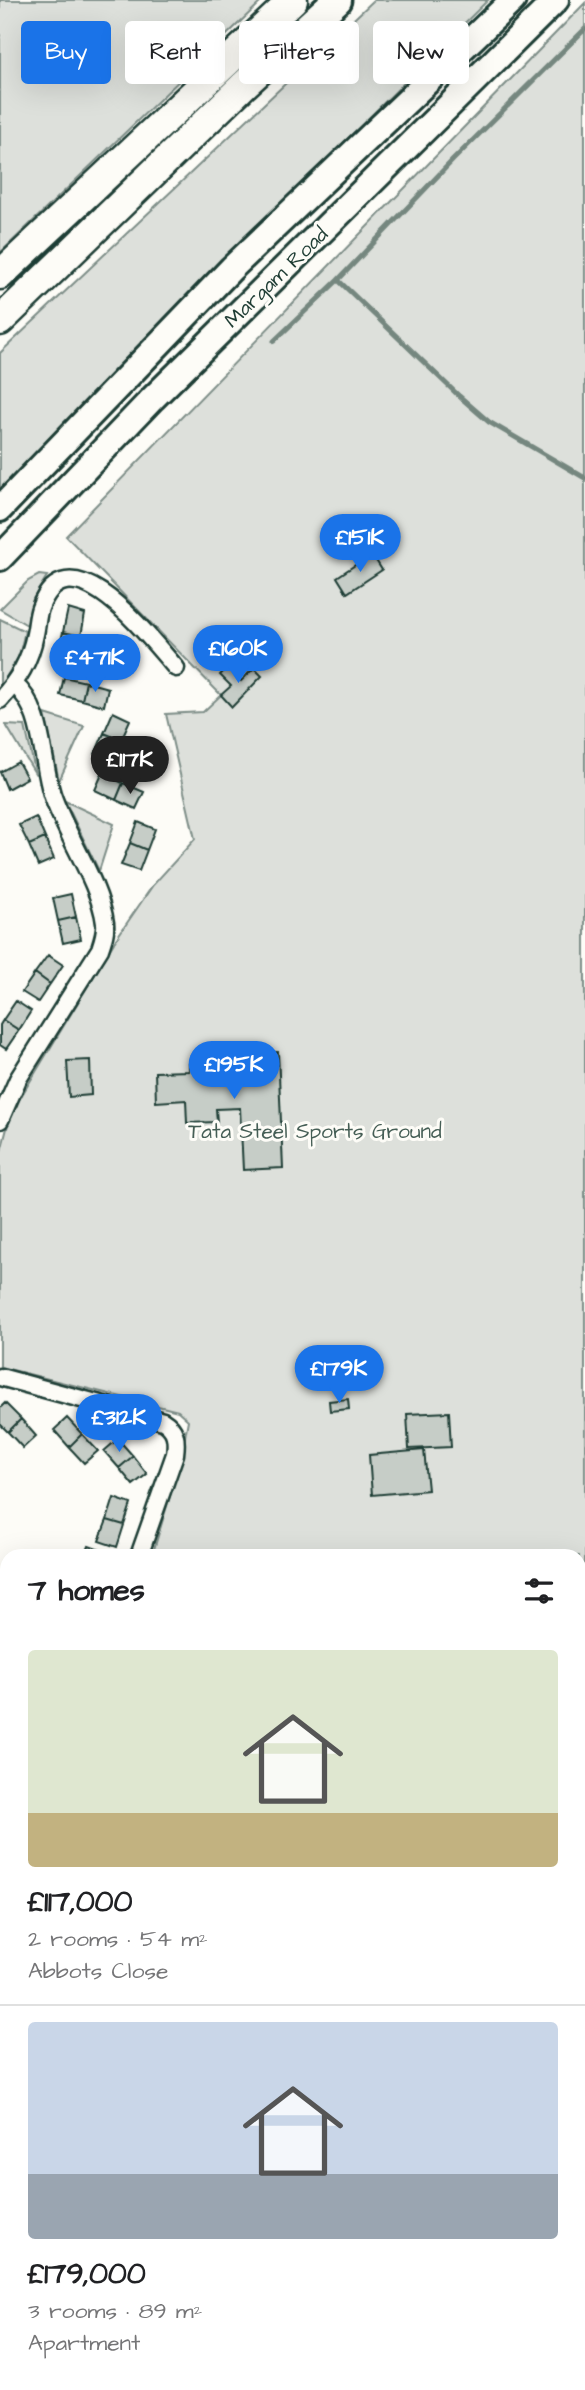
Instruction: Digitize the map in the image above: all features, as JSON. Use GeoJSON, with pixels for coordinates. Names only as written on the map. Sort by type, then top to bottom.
{"type":"FeatureCollection","features":[{"type":"Feature","properties":{"kind":"highway"},"geometry":{"type":"LineString","coordinates":[[0,275],[293,0]]}},
{"type":"Feature","properties":{"kind":"highway"},"geometry":{"type":"LineString","coordinates":[[0,321],[244,85],[337,0]]}},
{"type":"Feature","properties":{"kind":"main road","name":"Margam Road"},"geometry":{"type":"LineString","coordinates":[[0,509],[232,268],[513,0]]}},
{"type":"Feature","properties":{"kind":"main road","name":"Margam Road"},"geometry":{"type":"LineString","coordinates":[[0,558],[153,398],[556,0]]}},
{"type":"Feature","properties":{"kind":"street"},"geometry":{"type":"LineString","coordinates":[[0,700],[14,684],[32,652],[39,610],[48,592],[58,584],[75,580],[94,585],[112,599],[176,668]]}},
{"type":"Feature","properties":{"kind":"street"},"geometry":{"type":"LineString","coordinates":[[0,1120],[18,1079],[100,949],[105,934],[99,902],[52,794],[33,713],[23,692],[14,684]]}},
{"type":"Feature","properties":{"kind":"street"},"geometry":{"type":"LineString","coordinates":[[0,1377],[163,1421],[171,1426],[177,1441],[175,1454],[141,1549]]}},
{"type":"Feature","properties":{"kind":"green space"},"geometry":{"type":"Polygon","coordinates":[[[0,0],[263,0],[225,37],[225,21],[125,21],[125,84],[176,84],[0,253],[0,0]]]}},
{"type":"Feature","properties":{"kind":"green space"},"geometry":{"type":"Polygon","coordinates":[[[374,0],[488,0],[467,21],[373,21],[373,84],[403,84],[161,323],[0,495],[0,353],[285,84],[359,84],[359,21],[352,21],[374,0]]]}},
{"type":"Feature","properties":{"kind":"green space","name":"Tata Steel Sports Ground"},"geometry":{"type":"Polygon","coordinates":[[[585,3],[585,1549],[154,1549],[181,1459],[188,1420],[178,1411],[0,1367],[0,1155],[11,1113],[118,936],[153,885],[195,839],[166,714],[203,712],[221,695],[66,536],[585,3]]]}},
{"type":"Feature","properties":{"kind":"green space"},"geometry":{"type":"Polygon","coordinates":[[[39,575],[47,576],[33,599],[27,625],[0,609],[28,581],[39,575]]]}},
{"type":"Feature","properties":{"kind":"green space"},"geometry":{"type":"Polygon","coordinates":[[[0,619],[25,631],[19,656],[0,687],[0,619]]]}},
{"type":"Feature","properties":{"kind":"green space"},"geometry":{"type":"Polygon","coordinates":[[[45,714],[84,726],[59,781],[45,714]]]}},
{"type":"Feature","properties":{"kind":"green space"},"geometry":{"type":"Polygon","coordinates":[[[6,725],[25,726],[36,775],[6,725]]]}},
{"type":"Feature","properties":{"kind":"green space"},"geometry":{"type":"Polygon","coordinates":[[[65,801],[114,824],[99,871],[65,801]]]}},
{"type":"Feature","properties":{"kind":"building"},"geometry":{"type":"Polygon","coordinates":[[[372,554],[382,570],[347,593],[337,577],[372,554]]]}},
{"type":"Feature","properties":{"kind":"building"},"geometry":{"type":"Polygon","coordinates":[[[68,609],[85,614],[81,636],[63,632],[68,609]]]}},
{"type":"Feature","properties":{"kind":"building"},"geometry":{"type":"Polygon","coordinates":[[[63,632],[81,636],[75,658],[58,654],[63,632]]]}},
{"type":"Feature","properties":{"kind":"building"},"geometry":{"type":"Polygon","coordinates":[[[228,667],[241,681],[254,668],[262,676],[232,707],[221,695],[231,686],[220,675],[228,667]]]}},
{"type":"Feature","properties":{"kind":"building"},"geometry":{"type":"Polygon","coordinates":[[[64,677],[86,682],[82,700],[60,695],[64,677]]]}},
{"type":"Feature","properties":{"kind":"building"},"geometry":{"type":"Polygon","coordinates":[[[86,682],[108,688],[104,706],[82,700],[86,682]]]}},
{"type":"Feature","properties":{"kind":"building"},"geometry":{"type":"Polygon","coordinates":[[[113,712],[130,720],[121,740],[104,733],[113,712]]]}},
{"type":"Feature","properties":{"kind":"building"},"geometry":{"type":"Polygon","coordinates":[[[104,733],[121,740],[112,761],[95,754],[104,733]]]}},
{"type":"Feature","properties":{"kind":"building"},"geometry":{"type":"Polygon","coordinates":[[[18,762],[27,778],[7,789],[0,772],[18,762]]]}},
{"type":"Feature","properties":{"kind":"building"},"geometry":{"type":"Polygon","coordinates":[[[102,774],[123,783],[116,800],[95,790],[102,774]]]}},
{"type":"Feature","properties":{"kind":"building"},"geometry":{"type":"Polygon","coordinates":[[[123,783],[144,792],[136,809],[116,800],[123,783]]]}},
{"type":"Feature","properties":{"kind":"building"},"geometry":{"type":"Polygon","coordinates":[[[36,817],[45,838],[29,845],[19,825],[36,817]]]}},
{"type":"Feature","properties":{"kind":"building"},"geometry":{"type":"Polygon","coordinates":[[[138,822],[155,829],[147,850],[130,843],[138,822]]]}},
{"type":"Feature","properties":{"kind":"building"},"geometry":{"type":"Polygon","coordinates":[[[45,838],[54,859],[38,866],[29,845],[45,838]]]}},
{"type":"Feature","properties":{"kind":"building"},"geometry":{"type":"Polygon","coordinates":[[[130,843],[147,850],[139,871],[121,865],[130,843]]]}},
{"type":"Feature","properties":{"kind":"building"},"geometry":{"type":"Polygon","coordinates":[[[71,894],[76,917],[58,921],[53,898],[71,894]]]}},
{"type":"Feature","properties":{"kind":"building"},"geometry":{"type":"Polygon","coordinates":[[[76,917],[81,939],[63,943],[58,921],[76,917]]]}},
{"type":"Feature","properties":{"kind":"building"},"geometry":{"type":"Polygon","coordinates":[[[48,955],[63,965],[50,984],[35,973],[48,955]]]}},
{"type":"Feature","properties":{"kind":"building"},"geometry":{"type":"Polygon","coordinates":[[[35,973],[50,984],[38,1002],[22,992],[35,973]]]}},
{"type":"Feature","properties":{"kind":"building"},"geometry":{"type":"Polygon","coordinates":[[[16,1001],[31,1011],[19,1030],[3,1020],[16,1001]]]}},
{"type":"Feature","properties":{"kind":"building"},"geometry":{"type":"Polygon","coordinates":[[[3,1020],[19,1030],[6,1049],[0,1045],[0,1025],[3,1020]]]}},
{"type":"Feature","properties":{"kind":"building"},"geometry":{"type":"Polygon","coordinates":[[[278,1052],[283,1168],[243,1170],[240,1108],[216,1109],[217,1122],[187,1123],[186,1100],[156,1102],[155,1072],[189,1071],[189,1064],[237,1062],[237,1054],[278,1052]]]}},
{"type":"Feature","properties":{"kind":"building"},"geometry":{"type":"Polygon","coordinates":[[[90,1060],[91,1095],[69,1097],[67,1061],[90,1060]]]}},
{"type":"Feature","properties":{"kind":"building"},"geometry":{"type":"Polygon","coordinates":[[[348,1399],[349,1409],[330,1411],[329,1401],[348,1399]]]}},
{"type":"Feature","properties":{"kind":"building"},"geometry":{"type":"Polygon","coordinates":[[[5,1403],[21,1419],[8,1432],[0,1424],[0,1408],[5,1403]]]}},
{"type":"Feature","properties":{"kind":"building"},"geometry":{"type":"Polygon","coordinates":[[[449,1412],[451,1447],[409,1449],[407,1414],[449,1412]]]}},
{"type":"Feature","properties":{"kind":"building"},"geometry":{"type":"Polygon","coordinates":[[[67,1418],[82,1434],[69,1447],[54,1430],[67,1418]]]}},
{"type":"Feature","properties":{"kind":"building"},"geometry":{"type":"Polygon","coordinates":[[[21,1419],[36,1436],[23,1448],[8,1432],[21,1419]]]}},
{"type":"Feature","properties":{"kind":"building"},"geometry":{"type":"Polygon","coordinates":[[[82,1434],[98,1451],[84,1463],[69,1447],[82,1434]]]}},
{"type":"Feature","properties":{"kind":"building"},"geometry":{"type":"Polygon","coordinates":[[[118,1439],[133,1456],[119,1468],[104,1451],[118,1439]]]}},
{"type":"Feature","properties":{"kind":"building"},"geometry":{"type":"Polygon","coordinates":[[[424,1450],[428,1490],[372,1495],[369,1455],[424,1450]]]}},
{"type":"Feature","properties":{"kind":"building"},"geometry":{"type":"Polygon","coordinates":[[[133,1456],[147,1474],[133,1485],[119,1468],[133,1456]]]}},
{"type":"Feature","properties":{"kind":"building"},"geometry":{"type":"Polygon","coordinates":[[[114,1498],[131,1504],[124,1525],[107,1520],[114,1498]]]}},
{"type":"Feature","properties":{"kind":"building"},"geometry":{"type":"Polygon","coordinates":[[[107,1520],[124,1525],[117,1547],[99,1541],[107,1520]]]}},
{"type":"Feature","properties":{"kind":"waterway"},"geometry":{"type":"LineString","coordinates":[[338,280],[453,160],[585,29]]}},
{"type":"Feature","properties":{"kind":"waterway"},"geometry":{"type":"LineString","coordinates":[[274,341],[338,280],[489,422],[585,478]]}}]}
